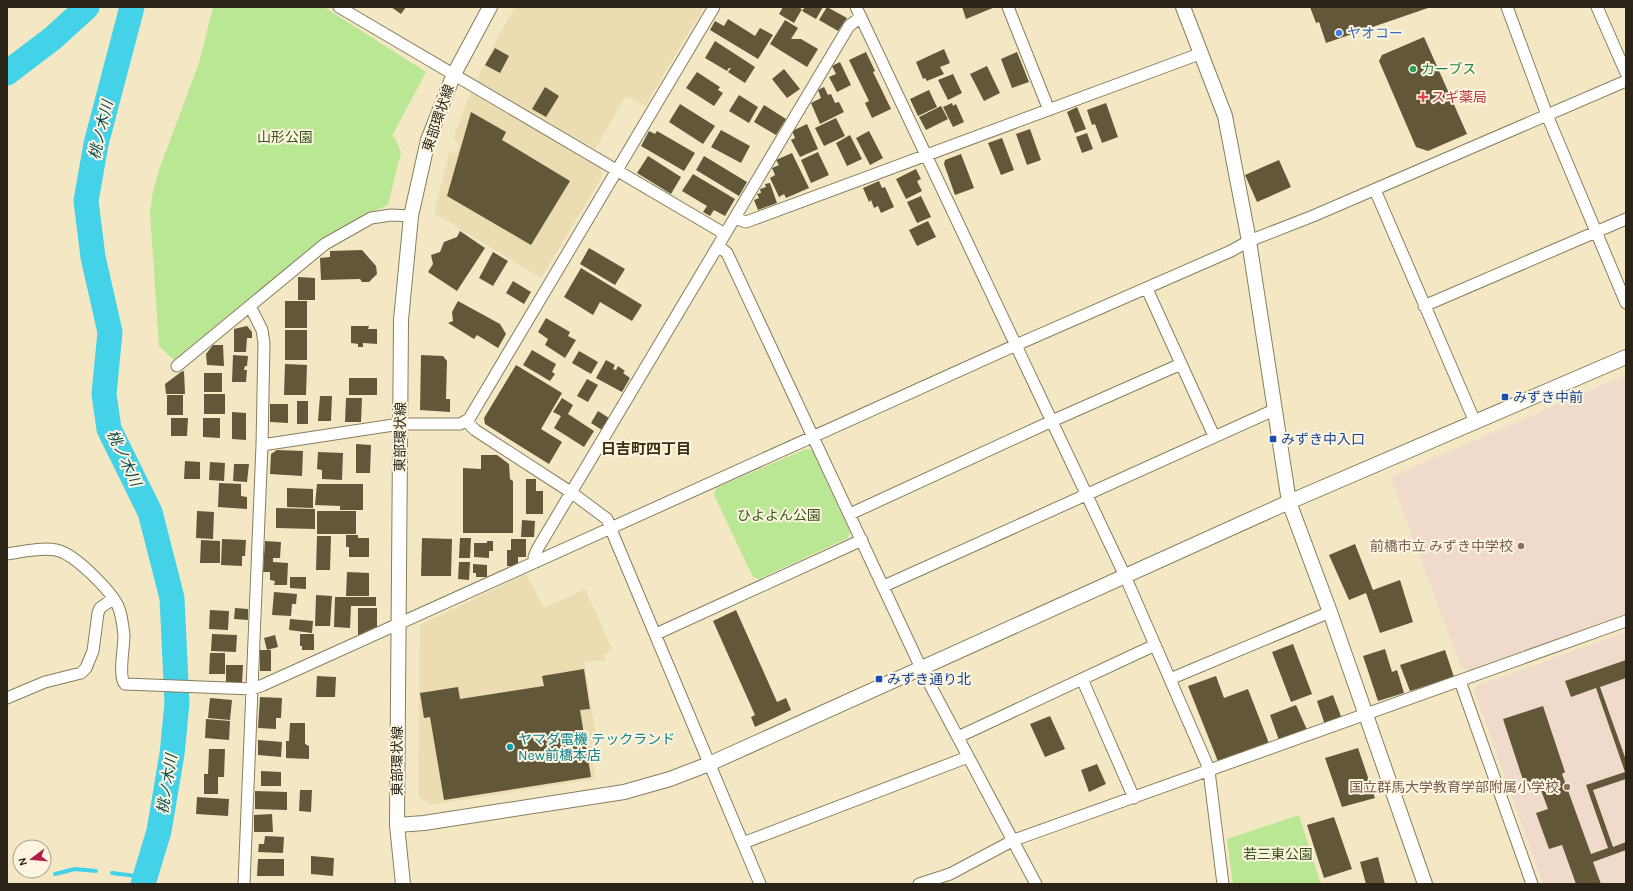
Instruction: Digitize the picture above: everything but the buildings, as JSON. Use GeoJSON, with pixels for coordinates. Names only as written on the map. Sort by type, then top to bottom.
{"type":"FeatureCollection","features":[{"type":"Feature","properties":{"kind":"street"},"geometry":{"type":"LineString","coordinates":[[339,7],[725,234]]}},
{"type":"Feature","properties":{"kind":"street","name":"東部環状線"},"geometry":{"type":"LineString","coordinates":[[403,884],[396,825],[401,320],[411,216],[428,140],[454,74],[490,7]]}},
{"type":"Feature","properties":{"kind":"street"},"geometry":{"type":"LineString","coordinates":[[262,445],[400,424],[460,424],[467,422],[714,7]]}},
{"type":"Feature","properties":{"kind":"street"},"geometry":{"type":"LineString","coordinates":[[1008,7],[1049,110]]}},
{"type":"Feature","properties":{"kind":"street"},"geometry":{"type":"LineString","coordinates":[[1183,7],[1202,53],[1224,116],[1249,241],[1289,502],[1366,713],[1425,884]]}},
{"type":"Feature","properties":{"kind":"street"},"geometry":{"type":"LineString","coordinates":[[1507,7],[1547,115],[1626,303]]}},
{"type":"Feature","properties":{"kind":"street"},"geometry":{"type":"LineString","coordinates":[[1597,7],[1626,72]]}},
{"type":"Feature","properties":{"kind":"street"},"geometry":{"type":"LineString","coordinates":[[858,12],[1125,576],[1209,771],[1223,884]]}},
{"type":"Feature","properties":{"kind":"street"},"geometry":{"type":"LineString","coordinates":[[536,562],[535,553],[858,12]]}},
{"type":"Feature","properties":{"kind":"street"},"geometry":{"type":"LineString","coordinates":[[734,218],[746,222],[1202,53]]}},
{"type":"Feature","properties":{"kind":"street"},"geometry":{"type":"LineString","coordinates":[[7,554],[48,549],[62,552],[88,573],[113,599],[120,614],[124,634],[122,682],[130,685],[252,689],[814,438],[1016,345],[1147,289],[1231,251],[1249,241],[1313,216],[1626,81]]}},
{"type":"Feature","properties":{"kind":"street"},"geometry":{"type":"LineString","coordinates":[[1374,190],[1475,422]]}},
{"type":"Feature","properties":{"kind":"street"},"geometry":{"type":"LineString","coordinates":[[177,366],[325,244],[354,226],[371,218],[383,215],[411,216]]}},
{"type":"Feature","properties":{"kind":"street"},"geometry":{"type":"LineString","coordinates":[[1424,306],[1626,219]]}},
{"type":"Feature","properties":{"kind":"street"},"geometry":{"type":"LineString","coordinates":[[718,246],[727,252],[921,668],[1014,840],[1036,884]]}},
{"type":"Feature","properties":{"kind":"street"},"geometry":{"type":"LineString","coordinates":[[1147,289],[1214,436]]}},
{"type":"Feature","properties":{"kind":"street"},"geometry":{"type":"LineString","coordinates":[[244,884],[262,445],[264,336],[250,306]]}},
{"type":"Feature","properties":{"kind":"street"},"geometry":{"type":"LineString","coordinates":[[396,825],[424,823],[624,792],[670,779],[709,764],[1289,502],[1626,358]]}},
{"type":"Feature","properties":{"kind":"street"},"geometry":{"type":"LineString","coordinates":[[850,514],[1052,421],[1181,364]]}},
{"type":"Feature","properties":{"kind":"street"},"geometry":{"type":"LineString","coordinates":[[884,586],[1274,410]]}},
{"type":"Feature","properties":{"kind":"street"},"geometry":{"type":"LineString","coordinates":[[467,422],[475,430],[572,493],[607,519],[760,884]]}},
{"type":"Feature","properties":{"kind":"street"},"geometry":{"type":"LineString","coordinates":[[656,634],[862,540]]}},
{"type":"Feature","properties":{"kind":"street"},"geometry":{"type":"LineString","coordinates":[[7,698],[45,682],[80,673],[86,668],[93,652],[98,612],[100,608],[113,599]]}},
{"type":"Feature","properties":{"kind":"street"},"geometry":{"type":"LineString","coordinates":[[1170,679],[1330,612]]}},
{"type":"Feature","properties":{"kind":"street"},"geometry":{"type":"LineString","coordinates":[[919,884],[950,874],[1014,840],[1626,621]]}},
{"type":"Feature","properties":{"kind":"street"},"geometry":{"type":"LineString","coordinates":[[958,737],[1155,645]]}},
{"type":"Feature","properties":{"kind":"street"},"geometry":{"type":"LineString","coordinates":[[1082,679],[1134,798]]}},
{"type":"Feature","properties":{"kind":"street"},"geometry":{"type":"LineString","coordinates":[[1460,681],[1532,884]]}},
{"type":"Feature","properties":{"kind":"street"},"geometry":{"type":"LineString","coordinates":[[743,843],[968,757]]}},
{"type":"Feature","properties":{"kind":"shaded area"},"geometry":{"type":"Polygon","coordinates":[[[515,7],[704,7],[645,106],[626,96],[595,149],[477,80],[500,33],[515,7]]]}},
{"type":"Feature","properties":{"kind":"shaded area"},"geometry":{"type":"Polygon","coordinates":[[[471,91],[601,169],[602,177],[541,278],[434,213],[449,153],[456,152],[459,148],[457,141],[453,139],[471,91]]]}},
{"type":"Feature","properties":{"kind":"shaded area","name":"前橋市立 みずき中学校"},"geometry":{"type":"Polygon","coordinates":[[[1626,375],[1626,614],[1468,671],[1461,667],[1390,477],[1626,375]]]}},
{"type":"Feature","properties":{"kind":"shaded area"},"geometry":{"type":"Polygon","coordinates":[[[526,574],[544,608],[585,589],[612,649],[605,655],[606,660],[584,662],[599,753],[592,754],[595,779],[431,805],[418,796],[420,625],[526,574]]]}},
{"type":"Feature","properties":{"kind":"shaded area","name":"国立群馬大学教育学部附属小学校"},"geometry":{"type":"Polygon","coordinates":[[[1626,632],[1626,884],[1543,884],[1474,690],[1477,686],[1626,632]]]}},
{"type":"Feature","properties":{"kind":"green space","name":"山形公園"},"geometry":{"type":"Polygon","coordinates":[[[213,7],[324,7],[426,72],[392,136],[395,138],[401,152],[388,205],[360,217],[314,245],[174,360],[159,346],[150,212],[153,192],[159,170],[199,63],[213,7]]]}},
{"type":"Feature","properties":{"kind":"green space","name":"ひよよん公園"},"geometry":{"type":"Polygon","coordinates":[[[806,449],[812,450],[850,532],[848,538],[759,579],[753,577],[714,495],[716,488],[806,449]]]}},
{"type":"Feature","properties":{"kind":"green space","name":"若三東公園"},"geometry":{"type":"Polygon","coordinates":[[[1299,815],[1321,884],[1233,884],[1227,839],[1299,815]]]}},
{"type":"Feature","properties":{"kind":"waterway"},"geometry":{"type":"LineString","coordinates":[[7,73],[53,38],[87,7]]}},
{"type":"Feature","properties":{"kind":"waterway","name":"桃ノ木川"},"geometry":{"type":"LineString","coordinates":[[132,7],[96,144],[86,201],[93,257],[110,332],[104,394],[109,429],[150,512],[172,598],[177,703],[172,754],[159,831],[143,884]]}},
{"type":"Feature","properties":{"kind":"waterway"},"geometry":{"type":"LineString","coordinates":[[55,874],[75,869],[96,871]]}},
{"type":"Feature","properties":{"kind":"waterway"},"geometry":{"type":"LineString","coordinates":[[112,873],[144,877]]}},
{"type":"Feature","properties":{"kind":"place","name":"ヤオコー"},"geometry":{"type":"Point","coordinates":[1339,33]}},
{"type":"Feature","properties":{"kind":"place","name":"カーブス"},"geometry":{"type":"Point","coordinates":[1413,69]}},
{"type":"Feature","properties":{"kind":"place","name":"スギ薬局"},"geometry":{"type":"Point","coordinates":[1423,97]}},
{"type":"Feature","properties":{"kind":"place","name":"みずき中前"},"geometry":{"type":"Point","coordinates":[1505,397]}},
{"type":"Feature","properties":{"kind":"place","name":"みずき中入口"},"geometry":{"type":"Point","coordinates":[1273,439]}},
{"type":"Feature","properties":{"kind":"place","name":"前橋市立 みずき中学校"},"geometry":{"type":"Point","coordinates":[1521,546]}},
{"type":"Feature","properties":{"kind":"place","name":"みずき通り北"},"geometry":{"type":"Point","coordinates":[879,679]}},
{"type":"Feature","properties":{"kind":"place","name":"ヤマダ電機 テックランド New前橋本店"},"geometry":{"type":"Point","coordinates":[510,747]}},
{"type":"Feature","properties":{"kind":"place","name":"国立群馬大学教育学部附属小学校"},"geometry":{"type":"Point","coordinates":[1567,787]}},
{"type":"Feature","properties":{"kind":"district","name":"日吉町四丁目"},"geometry":{"type":"Point","coordinates":[646,449]}}]}
